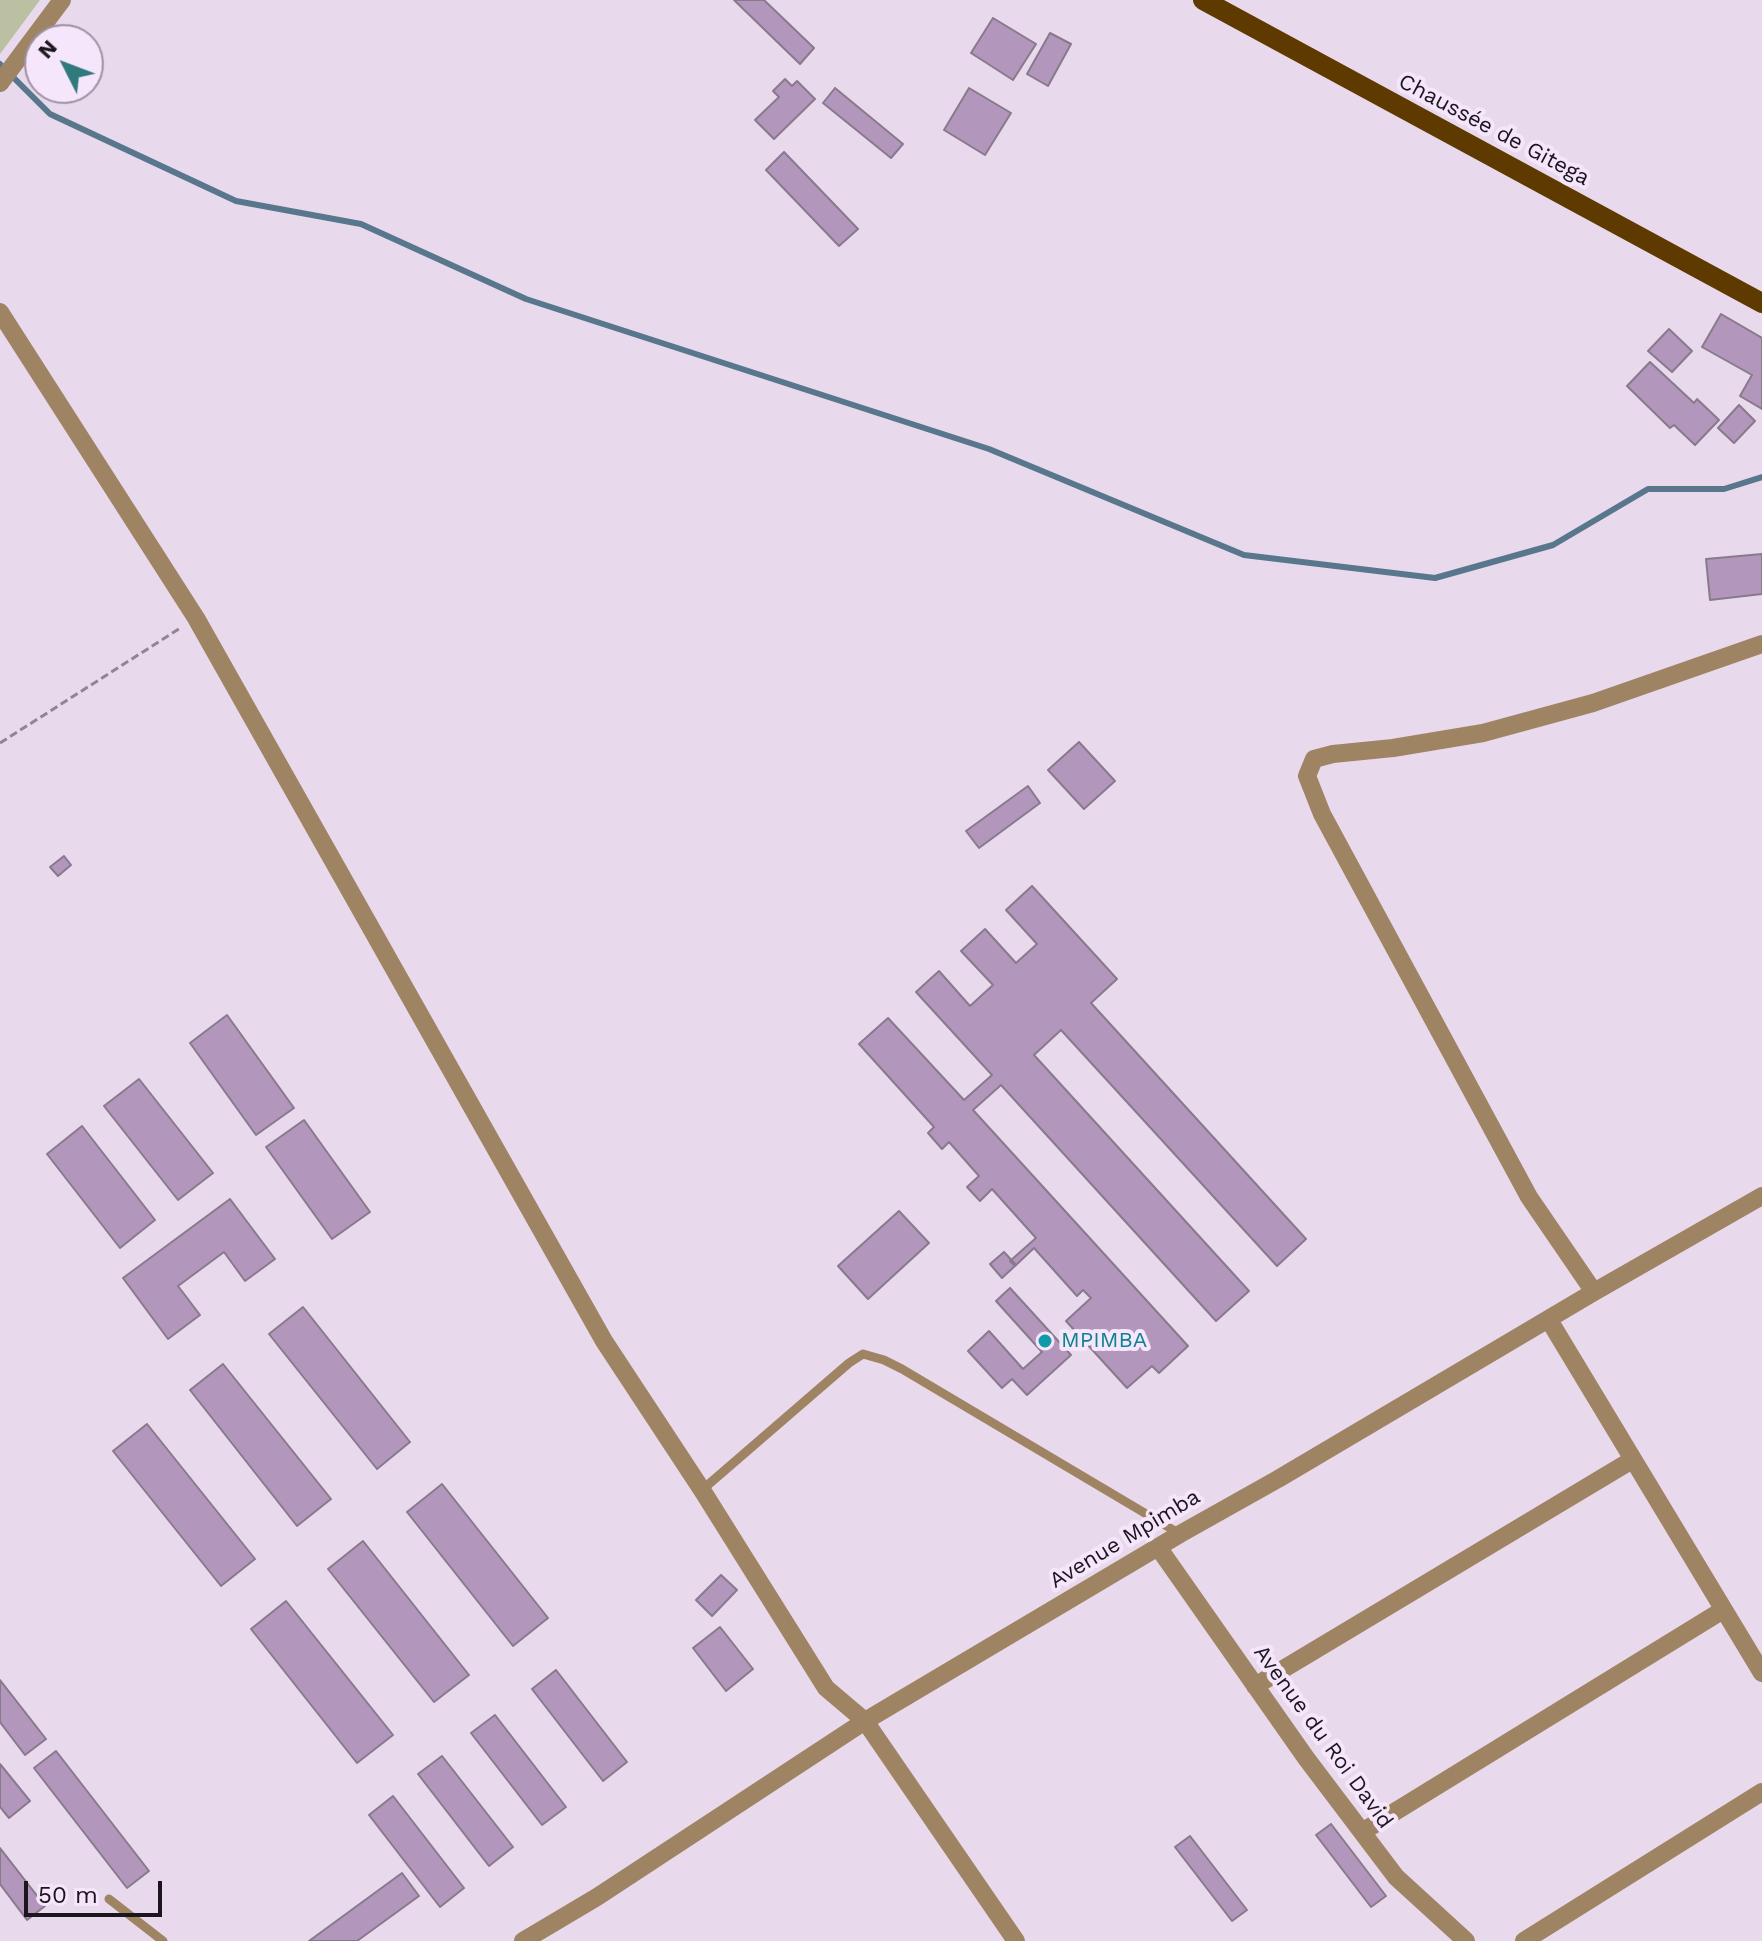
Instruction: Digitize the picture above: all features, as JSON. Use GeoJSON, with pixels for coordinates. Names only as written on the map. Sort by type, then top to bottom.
{"type":"FeatureCollection","features":[{"type":"Feature","properties":{"kind":"main road","name":"Chaussée de Gitega"},"geometry":{"type":"LineString","coordinates":[[1203,0],[1762,303]]}},
{"type":"Feature","properties":{"kind":"street"},"geometry":{"type":"LineString","coordinates":[[0,83],[62,0]]}},
{"type":"Feature","properties":{"kind":"street"},"geometry":{"type":"LineString","coordinates":[[0,312],[196,618],[596,1327],[826,1688],[865,1721],[1016,1941]]}},
{"type":"Feature","properties":{"kind":"street"},"geometry":{"type":"LineString","coordinates":[[1594,1292],[1529,1197],[1322,814],[1307,776],[1314,759],[1483,733],[1593,703],[1762,644]]}},
{"type":"Feature","properties":{"kind":"street","name":"Avenue Mpimba"},"geometry":{"type":"LineString","coordinates":[[523,1941],[597,1897],[865,1721],[1762,1196]]}},
{"type":"Feature","properties":{"kind":"street"},"geometry":{"type":"LineString","coordinates":[[1549,1320],[1762,1673]]}},
{"type":"Feature","properties":{"kind":"street"},"geometry":{"type":"LineString","coordinates":[[1255,1686],[1632,1460]]}},
{"type":"Feature","properties":{"kind":"street","name":"Avenue du Roi David"},"geometry":{"type":"LineString","coordinates":[[1158,1547],[1306,1758],[1396,1877],[1466,1941]]}},
{"type":"Feature","properties":{"kind":"street"},"geometry":{"type":"LineString","coordinates":[[1362,1832],[1723,1610]]}},
{"type":"Feature","properties":{"kind":"street"},"geometry":{"type":"LineString","coordinates":[[1524,1941],[1762,1792]]}},
{"type":"Feature","properties":{"kind":"lane"},"geometry":{"type":"LineString","coordinates":[[702,1490],[863,1354],[902,1369],[1180,1534]]}},
{"type":"Feature","properties":{"kind":"lane"},"geometry":{"type":"LineString","coordinates":[[109,1899],[163,1941]]}},
{"type":"Feature","properties":{"kind":"path"},"geometry":{"type":"LineString","coordinates":[[0,743],[196,618]]}},
{"type":"Feature","properties":{"kind":"green space"},"geometry":{"type":"Polygon","coordinates":[[[0,0],[40,0],[0,54],[0,0]]]}},
{"type":"Feature","properties":{"kind":"building"},"geometry":{"type":"Polygon","coordinates":[[[734,0],[764,0],[814,48],[800,64],[734,0]]]}},
{"type":"Feature","properties":{"kind":"building"},"geometry":{"type":"Polygon","coordinates":[[[993,18],[1036,44],[1013,80],[971,53],[993,18]]]}},
{"type":"Feature","properties":{"kind":"building"},"geometry":{"type":"Polygon","coordinates":[[[1050,33],[1071,44],[1048,86],[1027,74],[1050,33]]]}},
{"type":"Feature","properties":{"kind":"building"},"geometry":{"type":"Polygon","coordinates":[[[785,79],[792,86],[797,81],[815,99],[774,139],[755,120],[779,97],[773,91],[785,79]]]}},
{"type":"Feature","properties":{"kind":"building"},"geometry":{"type":"Polygon","coordinates":[[[835,88],[903,144],[891,158],[823,103],[835,88]]]}},
{"type":"Feature","properties":{"kind":"building"},"geometry":{"type":"Polygon","coordinates":[[[969,88],[1011,113],[985,155],[944,130],[969,88]]]}},
{"type":"Feature","properties":{"kind":"building"},"geometry":{"type":"Polygon","coordinates":[[[784,152],[858,229],[839,246],[766,170],[784,152]]]}},
{"type":"Feature","properties":{"kind":"building"},"geometry":{"type":"Polygon","coordinates":[[[1721,314],[1762,338],[1762,409],[1740,396],[1752,375],[1702,347],[1721,314]]]}},
{"type":"Feature","properties":{"kind":"building"},"geometry":{"type":"Polygon","coordinates":[[[1669,329],[1692,351],[1672,372],[1648,351],[1669,329]]]}},
{"type":"Feature","properties":{"kind":"building"},"geometry":{"type":"Polygon","coordinates":[[[1650,362],[1694,403],[1697,399],[1719,420],[1695,445],[1674,425],[1670,428],[1627,386],[1650,362]]]}},
{"type":"Feature","properties":{"kind":"building"},"geometry":{"type":"Polygon","coordinates":[[[1739,405],[1755,421],[1734,443],[1718,428],[1739,405]]]}},
{"type":"Feature","properties":{"kind":"building"},"geometry":{"type":"Polygon","coordinates":[[[1762,554],[1762,594],[1710,600],[1706,559],[1762,554]]]}},
{"type":"Feature","properties":{"kind":"building"},"geometry":{"type":"Polygon","coordinates":[[[1079,742],[1115,781],[1084,809],[1048,770],[1079,742]]]}},
{"type":"Feature","properties":{"kind":"building"},"geometry":{"type":"Polygon","coordinates":[[[1028,786],[1040,803],[979,848],[966,831],[1028,786]]]}},
{"type":"Feature","properties":{"kind":"building"},"geometry":{"type":"Polygon","coordinates":[[[64,856],[71,865],[58,876],[50,867],[64,856]]]}},
{"type":"Feature","properties":{"kind":"building"},"geometry":{"type":"Polygon","coordinates":[[[1032,886],[1117,979],[1091,1003],[1306,1239],[1277,1266],[1061,1030],[1034,1055],[1249,1291],[1216,1321],[1001,1085],[973,1110],[1188,1346],[1159,1373],[1152,1366],[1127,1388],[1066,1321],[1091,1298],[1083,1290],[1077,1296],[1034,1248],[1015,1266],[1010,1261],[1036,1238],[992,1189],[980,1201],[967,1187],[979,1176],[949,1142],[942,1149],[928,1133],[934,1127],[859,1044],[888,1018],[964,1100],[992,1075],[916,992],[939,971],[970,1006],[993,985],[961,951],[985,929],[1016,963],[1037,944],[1006,910],[1032,886]]]}},
{"type":"Feature","properties":{"kind":"building"},"geometry":{"type":"Polygon","coordinates":[[[227,1015],[294,1108],[256,1135],[190,1043],[227,1015]]]}},
{"type":"Feature","properties":{"kind":"building"},"geometry":{"type":"Polygon","coordinates":[[[139,1079],[213,1173],[178,1200],[104,1106],[139,1079]]]}},
{"type":"Feature","properties":{"kind":"building"},"geometry":{"type":"Polygon","coordinates":[[[304,1120],[370,1212],[332,1239],[266,1147],[304,1120]]]}},
{"type":"Feature","properties":{"kind":"building"},"geometry":{"type":"Polygon","coordinates":[[[82,1126],[155,1220],[120,1248],[47,1154],[82,1126]]]}},
{"type":"Feature","properties":{"kind":"building"},"geometry":{"type":"Polygon","coordinates":[[[230,1199],[275,1259],[245,1281],[224,1252],[178,1286],[200,1315],[168,1339],[123,1278],[230,1199]]]}},
{"type":"Feature","properties":{"kind":"building"},"geometry":{"type":"Polygon","coordinates":[[[899,1211],[929,1243],[868,1299],[838,1266],[899,1211]]]}},
{"type":"Feature","properties":{"kind":"building"},"geometry":{"type":"Polygon","coordinates":[[[1004,1252],[1016,1265],[1002,1278],[990,1264],[1004,1252]]]}},
{"type":"Feature","properties":{"kind":"building","name":"MPIMBA"},"geometry":{"type":"Polygon","coordinates":[[[1010,1288],[1071,1355],[1027,1395],[1012,1379],[1002,1388],[968,1351],[989,1331],[1023,1369],[1042,1352],[996,1301],[1010,1288]]]}},
{"type":"Feature","properties":{"kind":"building"},"geometry":{"type":"Polygon","coordinates":[[[303,1307],[410,1442],[377,1469],[269,1334],[303,1307]]]}},
{"type":"Feature","properties":{"kind":"building"},"geometry":{"type":"Polygon","coordinates":[[[223,1364],[331,1499],[297,1526],[190,1390],[223,1364]]]}},
{"type":"Feature","properties":{"kind":"building"},"geometry":{"type":"Polygon","coordinates":[[[147,1424],[255,1559],[221,1586],[113,1451],[147,1424]]]}},
{"type":"Feature","properties":{"kind":"building"},"geometry":{"type":"Polygon","coordinates":[[[442,1484],[548,1618],[513,1646],[407,1512],[442,1484]]]}},
{"type":"Feature","properties":{"kind":"building"},"geometry":{"type":"Polygon","coordinates":[[[363,1541],[469,1675],[434,1702],[328,1569],[363,1541]]]}},
{"type":"Feature","properties":{"kind":"building"},"geometry":{"type":"Polygon","coordinates":[[[721,1575],[737,1590],[712,1616],[696,1600],[721,1575]]]}},
{"type":"Feature","properties":{"kind":"building"},"geometry":{"type":"Polygon","coordinates":[[[286,1601],[393,1735],[357,1763],[251,1629],[286,1601]]]}},
{"type":"Feature","properties":{"kind":"building"},"geometry":{"type":"Polygon","coordinates":[[[720,1627],[753,1669],[726,1691],[693,1648],[720,1627]]]}},
{"type":"Feature","properties":{"kind":"building"},"geometry":{"type":"Polygon","coordinates":[[[556,1670],[627,1762],[603,1781],[532,1689],[556,1670]]]}},
{"type":"Feature","properties":{"kind":"building"},"geometry":{"type":"Polygon","coordinates":[[[0,1680],[46,1739],[25,1755],[0,1722],[0,1680]]]}},
{"type":"Feature","properties":{"kind":"building"},"geometry":{"type":"Polygon","coordinates":[[[495,1715],[566,1807],[542,1825],[471,1733],[495,1715]]]}},
{"type":"Feature","properties":{"kind":"building"},"geometry":{"type":"Polygon","coordinates":[[[56,1751],[149,1871],[127,1888],[34,1768],[56,1751]]]}},
{"type":"Feature","properties":{"kind":"building"},"geometry":{"type":"Polygon","coordinates":[[[442,1756],[513,1847],[489,1866],[418,1774],[442,1756]]]}},
{"type":"Feature","properties":{"kind":"building"},"geometry":{"type":"Polygon","coordinates":[[[0,1764],[30,1801],[9,1818],[0,1807],[0,1764]]]}},
{"type":"Feature","properties":{"kind":"building"},"geometry":{"type":"Polygon","coordinates":[[[393,1796],[464,1888],[440,1907],[369,1815],[393,1796]]]}},
{"type":"Feature","properties":{"kind":"building"},"geometry":{"type":"Polygon","coordinates":[[[1331,1824],[1386,1896],[1371,1907],[1316,1835],[1331,1824]]]}},
{"type":"Feature","properties":{"kind":"building"},"geometry":{"type":"Polygon","coordinates":[[[1190,1836],[1247,1910],[1232,1921],[1175,1847],[1190,1836]]]}},
{"type":"Feature","properties":{"kind":"building"},"geometry":{"type":"Polygon","coordinates":[[[0,1848],[45,1906],[27,1920],[0,1884],[0,1848]]]}},
{"type":"Feature","properties":{"kind":"building"},"geometry":{"type":"Polygon","coordinates":[[[402,1873],[419,1896],[357,1941],[309,1941],[402,1873]]]}},
{"type":"Feature","properties":{"kind":"waterway"},"geometry":{"type":"LineString","coordinates":[[0,64],[50,114],[236,201],[361,224],[526,299],[989,449],[1244,555],[1435,578],[1553,545],[1648,489],[1724,489],[1762,477]]}},
{"type":"Feature","properties":{"kind":"place","name":"MPIMBA"},"geometry":{"type":"Point","coordinates":[1045,1341]}}]}
